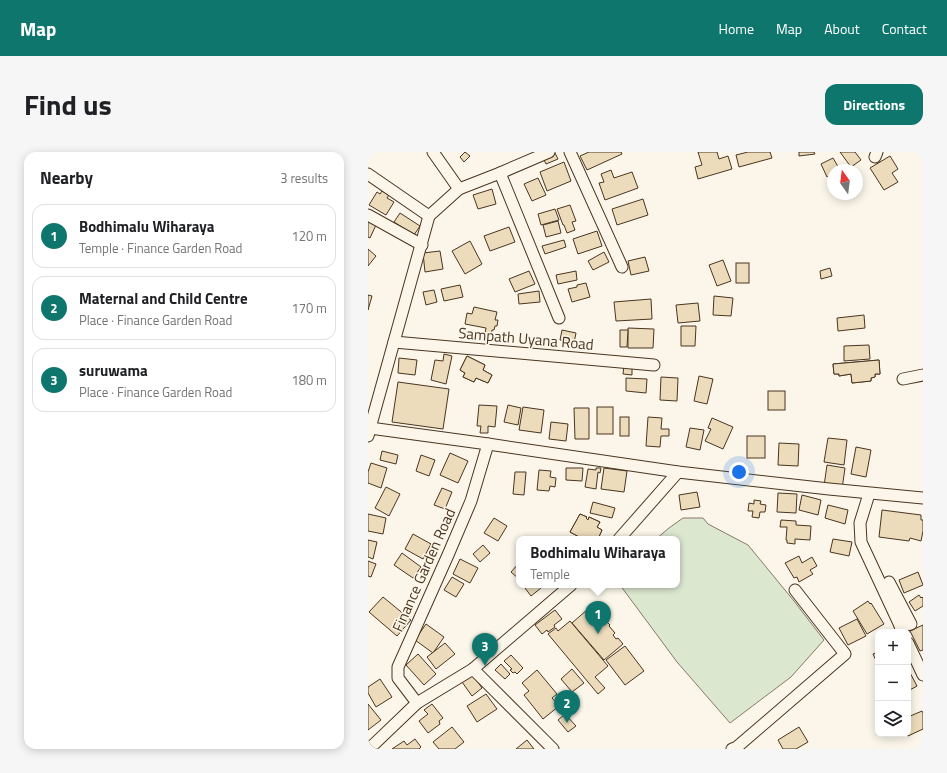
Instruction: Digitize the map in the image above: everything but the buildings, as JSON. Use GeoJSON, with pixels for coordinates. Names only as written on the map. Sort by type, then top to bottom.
{"type":"FeatureCollection","features":[{"type":"Feature","properties":{"kind":"street"},"geometry":{"type":"LineString","coordinates":[[433,152],[459,189]]}},
{"type":"Feature","properties":{"kind":"street"},"geometry":{"type":"LineString","coordinates":[[570,152],[622,267]]}},
{"type":"Feature","properties":{"kind":"street"},"geometry":{"type":"LineString","coordinates":[[544,153],[500,173],[459,189],[430,216],[369,432],[488,444],[678,472],[869,494],[923,498]]}},
{"type":"Feature","properties":{"kind":"street"},"geometry":{"type":"LineString","coordinates":[[500,173],[559,318]]}},
{"type":"Feature","properties":{"kind":"street"},"geometry":{"type":"LineString","coordinates":[[368,174],[430,216]]}},
{"type":"Feature","properties":{"kind":"street"},"geometry":{"type":"LineString","coordinates":[[368,215],[422,245]]}},
{"type":"Feature","properties":{"kind":"street","name":"Sampath Uyana Road"},"geometry":{"type":"LineString","coordinates":[[394,342],[654,365]]}},
{"type":"Feature","properties":{"kind":"street"},"geometry":{"type":"LineString","coordinates":[[902,379],[923,375]]}},
{"type":"Feature","properties":{"kind":"street","name":"Finance Garden Road"},"geometry":{"type":"LineString","coordinates":[[417,703],[398,678],[398,667],[471,501],[488,444]]}},
{"type":"Feature","properties":{"kind":"street"},"geometry":{"type":"LineString","coordinates":[[621,536],[678,472]]}},
{"type":"Feature","properties":{"kind":"street"},"geometry":{"type":"LineString","coordinates":[[869,494],[860,523],[861,542],[902,629],[911,624],[889,582]]}},
{"type":"Feature","properties":{"kind":"street"},"geometry":{"type":"LineString","coordinates":[[369,749],[417,703],[473,669],[568,588]]}},
{"type":"Feature","properties":{"kind":"street"},"geometry":{"type":"LineString","coordinates":[[732,749],[737,747],[845,654],[795,590]]}},
{"type":"Feature","properties":{"kind":"street"},"geometry":{"type":"LineString","coordinates":[[911,650],[923,676]]}},
{"type":"Feature","properties":{"kind":"street"},"geometry":{"type":"LineString","coordinates":[[473,669],[552,749]]}},
{"type":"Feature","properties":{"kind":"green space"},"geometry":{"type":"Polygon","coordinates":[[[683,518],[703,518],[708,524],[748,545],[824,640],[791,677],[730,723],[677,662],[622,588],[680,588],[680,536],[660,536],[683,518]]]}},
{"type":"Feature","properties":{"kind":"place","name":"Bodhimalu Wiharaya"},"geometry":{"type":"Point","coordinates":[598,634]}},
{"type":"Feature","properties":{"kind":"place","name":"suruwama"},"geometry":{"type":"Point","coordinates":[485,666]}},
{"type":"Feature","properties":{"kind":"place","name":"Maternal and Child Centre"},"geometry":{"type":"Point","coordinates":[567,723]}}]}
